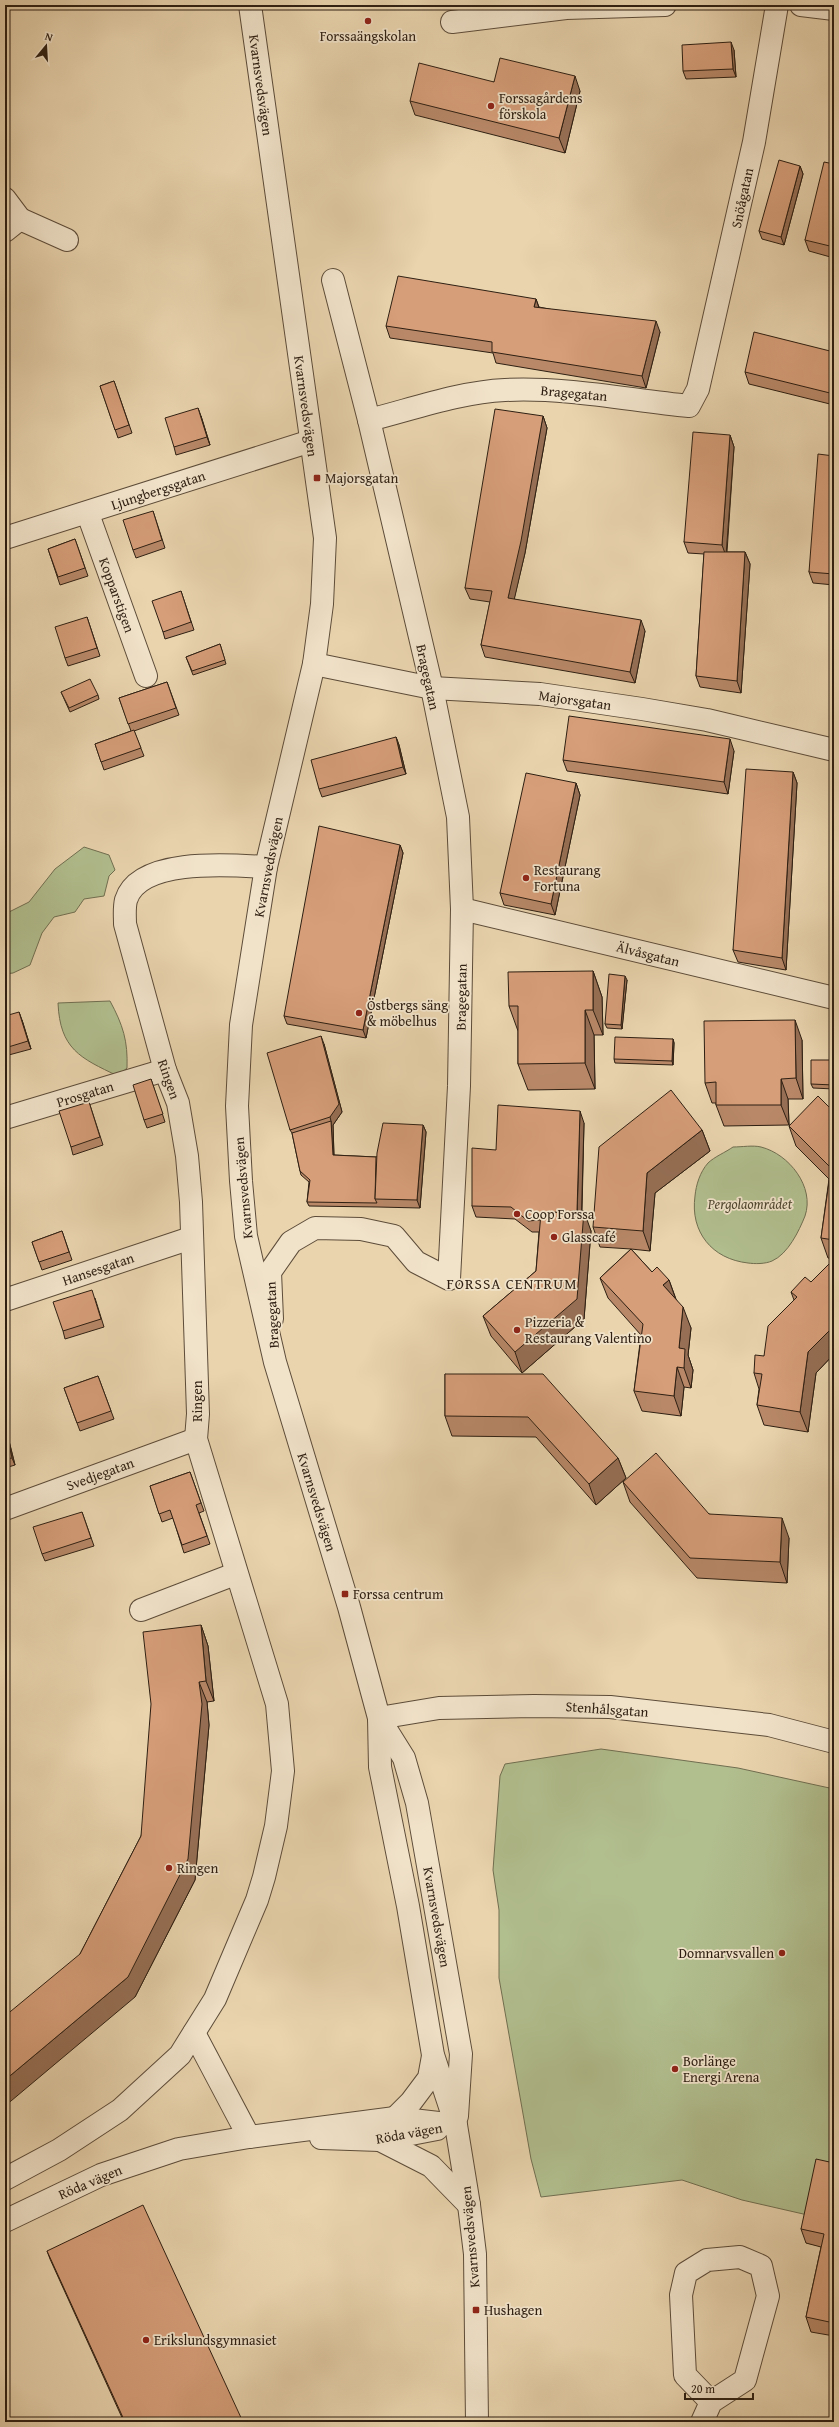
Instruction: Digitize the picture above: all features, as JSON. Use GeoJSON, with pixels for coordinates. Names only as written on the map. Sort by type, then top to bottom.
{"type":"FeatureCollection","features":[{"type":"Feature","properties":{"kind":"street","name":"Kvarnsvedsvägen"},"geometry":{"type":"LineString","coordinates":[[250,5],[324,538],[322,604],[314,664],[266,867],[241,1025],[237,1106],[246,1236],[275,1362],[349,1607],[379,1718],[380,1768],[408,1906],[433,2055],[456,2124],[469,2205],[475,2254],[477,2422]]}},
{"type":"Feature","properties":{"kind":"street"},"geometry":{"type":"LineString","coordinates":[[452,22],[566,8],[665,5]]}},
{"type":"Feature","properties":{"kind":"street","name":"Snöågatan"},"geometry":{"type":"LineString","coordinates":[[698,389],[754,142],[778,5]]}},
{"type":"Feature","properties":{"kind":"street"},"geometry":{"type":"LineString","coordinates":[[801,5],[834,9]]}},
{"type":"Feature","properties":{"kind":"street"},"geometry":{"type":"LineString","coordinates":[[5,199],[13,225],[68,240]]}},
{"type":"Feature","properties":{"kind":"street","name":"Bragegatan"},"geometry":{"type":"LineString","coordinates":[[275,1362],[270,1272],[291,1242],[314,1228],[361,1229],[394,1236],[416,1262],[449,1280],[459,1086],[462,909],[458,818],[432,688],[369,420],[333,280]]}},
{"type":"Feature","properties":{"kind":"street","name":"Bragegatan"},"geometry":{"type":"LineString","coordinates":[[369,420],[461,396],[504,390],[553,389],[689,406],[698,389]]}},
{"type":"Feature","properties":{"kind":"street","name":"Ljungbergsgatan"},"geometry":{"type":"LineString","coordinates":[[5,538],[88,514],[311,441]]}},
{"type":"Feature","properties":{"kind":"street","name":"Kopparstigen"},"geometry":{"type":"LineString","coordinates":[[88,514],[146,676]]}},
{"type":"Feature","properties":{"kind":"street","name":"Majorsgatan"},"geometry":{"type":"LineString","coordinates":[[314,664],[432,688],[540,694],[642,709],[707,720],[834,750]]}},
{"type":"Feature","properties":{"kind":"street","name":"Ringen"},"geometry":{"type":"LineString","coordinates":[[5,2179],[59,2150],[120,2110],[180,2055],[215,1999],[257,1900],[276,1826],[283,1770],[277,1704],[235,1574],[196,1439],[198,1414],[191,1202],[187,1156],[178,1104],[165,1070],[125,924],[126,899],[133,888],[147,878],[167,871],[206,864],[266,867]]}},
{"type":"Feature","properties":{"kind":"street","name":"Älvåsgatan"},"geometry":{"type":"LineString","coordinates":[[462,909],[834,998]]}},
{"type":"Feature","properties":{"kind":"street","name":"Prosgatan"},"geometry":{"type":"LineString","coordinates":[[5,1118],[165,1070]]}},
{"type":"Feature","properties":{"kind":"street","name":"Hansesgatan"},"geometry":{"type":"LineString","coordinates":[[5,1300],[191,1238]]}},
{"type":"Feature","properties":{"kind":"street","name":"Svedjegatan"},"geometry":{"type":"LineString","coordinates":[[5,1509],[196,1439]]}},
{"type":"Feature","properties":{"kind":"street"},"geometry":{"type":"LineString","coordinates":[[142,1610],[235,1574]]}},
{"type":"Feature","properties":{"kind":"street","name":"Stenhålsgatan"},"geometry":{"type":"LineString","coordinates":[[379,1718],[439,1708],[534,1706],[610,1707],[769,1725],[834,1742]]}},
{"type":"Feature","properties":{"kind":"street","name":"Kvarnsvedsvägen"},"geometry":{"type":"LineString","coordinates":[[379,1718],[404,1758],[417,1803],[461,2054],[456,2124]]}},
{"type":"Feature","properties":{"kind":"street"},"geometry":{"type":"LineString","coordinates":[[194,2032],[249,2137]]}},
{"type":"Feature","properties":{"kind":"street"},"geometry":{"type":"LineString","coordinates":[[395,2118],[411,2102],[429,2078],[433,2055]]}},
{"type":"Feature","properties":{"kind":"street","name":"Röda vägen"},"geometry":{"type":"LineString","coordinates":[[5,2221],[108,2173],[179,2149],[249,2137],[395,2118],[456,2124]]}},
{"type":"Feature","properties":{"kind":"street","name":"Röda vägen"},"geometry":{"type":"LineString","coordinates":[[249,2137],[380,2140],[456,2124]]}},
{"type":"Feature","properties":{"kind":"street"},"geometry":{"type":"LineString","coordinates":[[380,2140],[430,2166],[469,2205]]}},
{"type":"Feature","properties":{"kind":"street"},"geometry":{"type":"LineString","coordinates":[[702,2422],[711,2402],[746,2380],[768,2296],[761,2266],[740,2257],[707,2260],[686,2273],[681,2295],[685,2375],[711,2402]]}},
{"type":"Feature","properties":{"kind":"green space"},"geometry":{"type":"Polygon","coordinates":[[[84,847],[109,855],[115,870],[109,876],[104,896],[84,899],[75,912],[54,917],[42,933],[30,965],[13,973],[5,974],[5,914],[29,902],[55,869],[84,847]]]}},
{"type":"Feature","properties":{"kind":"green space"},"geometry":{"type":"Polygon","coordinates":[[[110,1001],[124,1033],[127,1050],[127,1068],[118,1076],[93,1063],[74,1050],[63,1031],[58,1003],[110,1001]]]}},
{"type":"Feature","properties":{"kind":"green space","name":"Pergolaområdet"},"geometry":{"type":"Polygon","coordinates":[[[733,1147],[761,1147],[771,1151],[790,1164],[803,1183],[807,1205],[805,1216],[800,1228],[788,1248],[778,1258],[769,1262],[760,1264],[748,1263],[724,1256],[714,1250],[706,1242],[696,1221],[694,1209],[695,1196],[697,1183],[701,1174],[708,1163],[733,1147]]]}},
{"type":"Feature","properties":{"kind":"green space","name":"Borlänge Energi Arena"},"geometry":{"type":"Polygon","coordinates":[[[601,1749],[738,1768],[834,1789],[834,2336],[829,2248],[806,2243],[812,2216],[742,2200],[682,2180],[541,2197],[531,2159],[499,1978],[499,1910],[493,1870],[500,1776],[505,1764],[601,1749]]]}},
{"type":"Feature","properties":{"kind":"building"},"geometry":{"type":"Polygon","coordinates":[[[731,42],[733,69],[683,71],[682,45],[731,42]]]}},
{"type":"Feature","properties":{"kind":"building"},"geometry":{"type":"Polygon","coordinates":[[[500,58],[575,76],[559,138],[410,101],[419,63],[494,82],[500,58]]]}},
{"type":"Feature","properties":{"kind":"building"},"geometry":{"type":"Polygon","coordinates":[[[779,160],[800,166],[781,237],[759,231],[779,160]]]}},
{"type":"Feature","properties":{"kind":"building"},"geometry":{"type":"Polygon","coordinates":[[[824,162],[834,164],[834,247],[805,240],[824,162]]]}},
{"type":"Feature","properties":{"kind":"building"},"geometry":{"type":"Polygon","coordinates":[[[398,276],[536,299],[534,307],[656,321],[642,376],[492,352],[492,342],[386,326],[398,276]]]}},
{"type":"Feature","properties":{"kind":"building"},"geometry":{"type":"Polygon","coordinates":[[[754,332],[834,352],[834,394],[745,372],[754,332]]]}},
{"type":"Feature","properties":{"kind":"building"},"geometry":{"type":"Polygon","coordinates":[[[114,381],[129,425],[115,430],[100,386],[114,381]]]}},
{"type":"Feature","properties":{"kind":"building"},"geometry":{"type":"Polygon","coordinates":[[[198,408],[207,437],[174,447],[165,418],[198,408]]]}},
{"type":"Feature","properties":{"kind":"building"},"geometry":{"type":"Polygon","coordinates":[[[495,409],[543,416],[521,541],[508,598],[641,620],[630,672],[481,645],[492,591],[465,588],[495,409]]]}},
{"type":"Feature","properties":{"kind":"building"},"geometry":{"type":"Polygon","coordinates":[[[693,432],[730,435],[722,545],[684,542],[693,432]]]}},
{"type":"Feature","properties":{"kind":"building"},"geometry":{"type":"Polygon","coordinates":[[[818,454],[834,456],[834,574],[809,572],[818,454]]]}},
{"type":"Feature","properties":{"kind":"building"},"geometry":{"type":"Polygon","coordinates":[[[153,511],[162,540],[133,550],[123,520],[153,511]]]}},
{"type":"Feature","properties":{"kind":"building"},"geometry":{"type":"Polygon","coordinates":[[[75,539],[85,568],[58,577],[48,549],[75,539]]]}},
{"type":"Feature","properties":{"kind":"building"},"geometry":{"type":"Polygon","coordinates":[[[704,552],[745,552],[737,681],[696,676],[704,552]]]}},
{"type":"Feature","properties":{"kind":"building"},"geometry":{"type":"Polygon","coordinates":[[[181,591],[191,622],[163,632],[152,601],[181,591]]]}},
{"type":"Feature","properties":{"kind":"building"},"geometry":{"type":"Polygon","coordinates":[[[87,617],[97,648],[65,658],[55,627],[87,617]]]}},
{"type":"Feature","properties":{"kind":"building"},"geometry":{"type":"Polygon","coordinates":[[[220,644],[225,660],[192,671],[186,657],[220,644]]]}},
{"type":"Feature","properties":{"kind":"building"},"geometry":{"type":"Polygon","coordinates":[[[90,679],[98,695],[69,708],[61,692],[90,679]]]}},
{"type":"Feature","properties":{"kind":"building"},"geometry":{"type":"Polygon","coordinates":[[[167,682],[176,708],[128,724],[119,698],[167,682]]]}},
{"type":"Feature","properties":{"kind":"building"},"geometry":{"type":"Polygon","coordinates":[[[569,716],[730,739],[724,782],[563,760],[569,716]]]}},
{"type":"Feature","properties":{"kind":"building"},"geometry":{"type":"Polygon","coordinates":[[[134,730],[141,748],[101,762],[95,744],[134,730]]]}},
{"type":"Feature","properties":{"kind":"building"},"geometry":{"type":"Polygon","coordinates":[[[396,737],[403,767],[319,789],[311,760],[396,737]]]}},
{"type":"Feature","properties":{"kind":"building"},"geometry":{"type":"Polygon","coordinates":[[[746,769],[793,772],[782,958],[733,950],[746,769]]]}},
{"type":"Feature","properties":{"kind":"building"},"geometry":{"type":"Polygon","coordinates":[[[526,773],[576,783],[551,904],[500,893],[526,773]]]}},
{"type":"Feature","properties":{"kind":"building"},"geometry":{"type":"Polygon","coordinates":[[[319,826],[400,845],[363,1030],[284,1016],[319,826]]]}},
{"type":"Feature","properties":{"kind":"building"},"geometry":{"type":"Polygon","coordinates":[[[593,971],[593,1010],[585,1010],[585,1063],[518,1064],[518,1006],[509,1006],[508,972],[593,971]]]}},
{"type":"Feature","properties":{"kind":"building"},"geometry":{"type":"Polygon","coordinates":[[[609,974],[625,976],[621,1025],[605,1024],[609,974]]]}},
{"type":"Feature","properties":{"kind":"building"},"geometry":{"type":"Polygon","coordinates":[[[19,1012],[28,1041],[5,1048],[5,1016],[19,1012]]]}},
{"type":"Feature","properties":{"kind":"building"},"geometry":{"type":"Polygon","coordinates":[[[795,1020],[796,1078],[781,1079],[781,1105],[716,1105],[716,1082],[705,1083],[704,1021],[795,1020]]]}},
{"type":"Feature","properties":{"kind":"building"},"geometry":{"type":"Polygon","coordinates":[[[321,1036],[339,1104],[330,1117],[290,1130],[267,1053],[321,1036]]]}},
{"type":"Feature","properties":{"kind":"building"},"geometry":{"type":"Polygon","coordinates":[[[615,1037],[673,1039],[672,1061],[614,1059],[615,1037]]]}},
{"type":"Feature","properties":{"kind":"building"},"geometry":{"type":"Polygon","coordinates":[[[811,1060],[834,1060],[834,1085],[811,1084],[811,1060]]]}},
{"type":"Feature","properties":{"kind":"building"},"geometry":{"type":"Polygon","coordinates":[[[151,1079],[163,1114],[144,1120],[133,1085],[151,1079]]]}},
{"type":"Feature","properties":{"kind":"building"},"geometry":{"type":"Polygon","coordinates":[[[671,1090],[702,1130],[647,1173],[643,1231],[593,1227],[599,1147],[671,1090]]]}},
{"type":"Feature","properties":{"kind":"building"},"geometry":{"type":"Polygon","coordinates":[[[818,1096],[834,1112],[834,1240],[821,1238],[831,1168],[789,1126],[818,1096]]]}},
{"type":"Feature","properties":{"kind":"building"},"geometry":{"type":"Polygon","coordinates":[[[89,1102],[100,1137],[71,1147],[59,1111],[89,1102]]]}},
{"type":"Feature","properties":{"kind":"building"},"geometry":{"type":"Polygon","coordinates":[[[498,1105],[580,1111],[577,1211],[541,1213],[540,1220],[528,1221],[511,1207],[472,1206],[472,1148],[496,1150],[498,1105]]]}},
{"type":"Feature","properties":{"kind":"building"},"geometry":{"type":"Polygon","coordinates":[[[331,1121],[333,1155],[376,1157],[375,1199],[377,1203],[307,1202],[310,1180],[300,1171],[292,1133],[331,1121]]]}},
{"type":"Feature","properties":{"kind":"building"},"geometry":{"type":"Polygon","coordinates":[[[383,1123],[423,1125],[417,1200],[375,1199],[377,1153],[383,1123]]]}},
{"type":"Feature","properties":{"kind":"building"},"geometry":{"type":"Polygon","coordinates":[[[584,1211],[577,1299],[515,1352],[483,1316],[536,1271],[541,1213],[584,1211]]]}},
{"type":"Feature","properties":{"kind":"building"},"geometry":{"type":"Polygon","coordinates":[[[62,1231],[69,1252],[39,1262],[32,1242],[62,1231]]]}},
{"type":"Feature","properties":{"kind":"building"},"geometry":{"type":"Polygon","coordinates":[[[631,1249],[652,1272],[657,1267],[669,1280],[663,1285],[683,1307],[679,1348],[685,1349],[684,1368],[677,1367],[674,1396],[634,1391],[643,1324],[600,1278],[631,1249]]]}},
{"type":"Feature","properties":{"kind":"building"},"geometry":{"type":"Polygon","coordinates":[[[829,1264],[834,1269],[834,1326],[808,1352],[800,1412],[757,1405],[762,1374],[754,1373],[755,1355],[764,1356],[768,1326],[797,1297],[791,1292],[805,1277],[811,1282],[829,1264]]]}},
{"type":"Feature","properties":{"kind":"building"},"geometry":{"type":"Polygon","coordinates":[[[92,1290],[101,1319],[63,1331],[53,1302],[92,1290]]]}},
{"type":"Feature","properties":{"kind":"building"},"geometry":{"type":"Polygon","coordinates":[[[445,1374],[543,1374],[618,1458],[589,1484],[528,1417],[445,1416],[445,1374]]]}},
{"type":"Feature","properties":{"kind":"building"},"geometry":{"type":"Polygon","coordinates":[[[98,1376],[111,1411],[77,1423],[64,1388],[98,1376]]]}},
{"type":"Feature","properties":{"kind":"building"},"geometry":{"type":"Polygon","coordinates":[[[5,1427],[12,1458],[5,1459],[5,1427]]]}},
{"type":"Feature","properties":{"kind":"building"},"geometry":{"type":"Polygon","coordinates":[[[656,1453],[709,1514],[782,1518],[780,1562],[690,1558],[623,1482],[656,1453]]]}},
{"type":"Feature","properties":{"kind":"building"},"geometry":{"type":"Polygon","coordinates":[[[190,1472],[201,1503],[196,1505],[207,1536],[182,1545],[170,1510],[159,1514],[150,1486],[190,1472]]]}},
{"type":"Feature","properties":{"kind":"building"},"geometry":{"type":"Polygon","coordinates":[[[82,1512],[91,1538],[42,1554],[33,1527],[82,1512]]]}},
{"type":"Feature","properties":{"kind":"building","name":"Ringen"},"geometry":{"type":"Polygon","coordinates":[[[201,1625],[206,1681],[199,1682],[202,1704],[188,1859],[128,1977],[5,2080],[5,2016],[80,1954],[141,1836],[151,1704],[143,1632],[201,1625]]]}},
{"type":"Feature","properties":{"kind":"building"},"geometry":{"type":"Polygon","coordinates":[[[816,2159],[834,2163],[834,2323],[806,2317],[824,2234],[801,2229],[816,2159]]]}},
{"type":"Feature","properties":{"kind":"building","name":"Erikslundsgymnasiet"},"geometry":{"type":"Polygon","coordinates":[[[143,2205],[243,2422],[125,2422],[47,2251],[143,2205]]]}},
{"type":"Feature","properties":{"kind":"place","name":"Forssaängskolan"},"geometry":{"type":"Point","coordinates":[368,21]}},
{"type":"Feature","properties":{"kind":"place","name":"Forssagårdens förskola"},"geometry":{"type":"Point","coordinates":[491,106]}},
{"type":"Feature","properties":{"kind":"place","name":"Majorsgatan"},"geometry":{"type":"Point","coordinates":[317,478]}},
{"type":"Feature","properties":{"kind":"place","name":"Restaurang Fortuna"},"geometry":{"type":"Point","coordinates":[526,878]}},
{"type":"Feature","properties":{"kind":"place","name":"Östbergs säng & möbelhus"},"geometry":{"type":"Point","coordinates":[359,1013]}},
{"type":"Feature","properties":{"kind":"place","name":"Coop Forssa"},"geometry":{"type":"Point","coordinates":[517,1214]}},
{"type":"Feature","properties":{"kind":"place","name":"Glasscafé"},"geometry":{"type":"Point","coordinates":[554,1237]}},
{"type":"Feature","properties":{"kind":"place","name":"Pizzeria & Restaurang Valentino"},"geometry":{"type":"Point","coordinates":[517,1330]}},
{"type":"Feature","properties":{"kind":"place","name":"Forssa centrum"},"geometry":{"type":"Point","coordinates":[345,1594]}},
{"type":"Feature","properties":{"kind":"place","name":"Ringen"},"geometry":{"type":"Point","coordinates":[169,1868]}},
{"type":"Feature","properties":{"kind":"place","name":"Domnarvsvallen"},"geometry":{"type":"Point","coordinates":[782,1953]}},
{"type":"Feature","properties":{"kind":"place","name":"Borlänge Energi Arena"},"geometry":{"type":"Point","coordinates":[675,2069]}},
{"type":"Feature","properties":{"kind":"place","name":"Hushagen"},"geometry":{"type":"Point","coordinates":[476,2310]}},
{"type":"Feature","properties":{"kind":"place","name":"Erikslundsgymnasiet"},"geometry":{"type":"Point","coordinates":[146,2340]}},
{"type":"Feature","properties":{"kind":"district","name":"FORSSA CENTRUM"},"geometry":{"type":"Point","coordinates":[512,1283]}}]}
